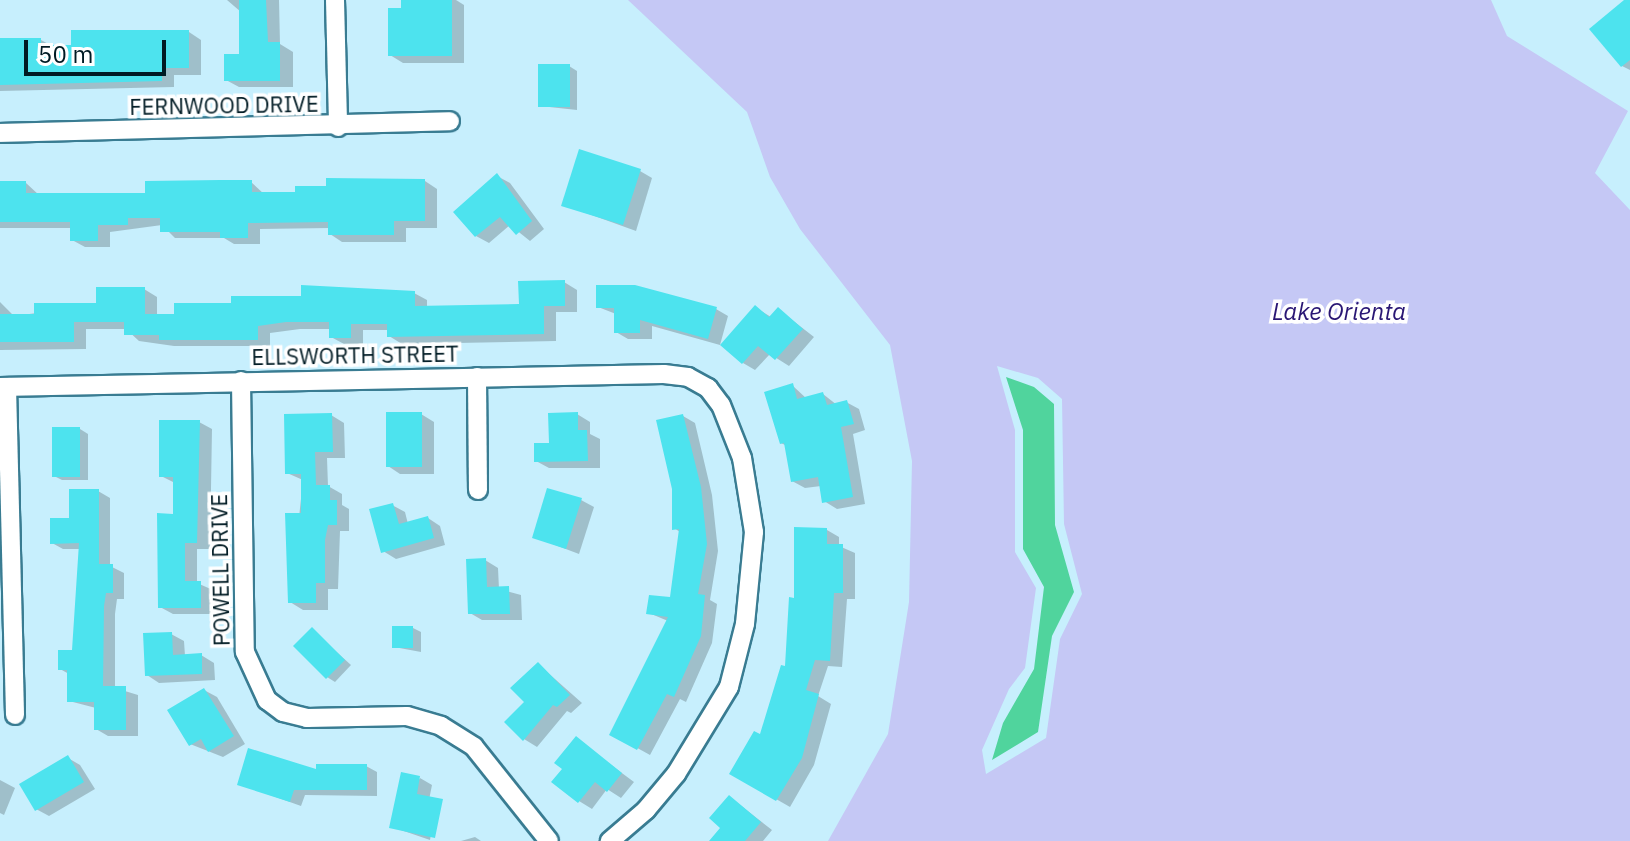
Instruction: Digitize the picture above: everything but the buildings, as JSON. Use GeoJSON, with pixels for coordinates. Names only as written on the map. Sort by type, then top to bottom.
{"type":"FeatureCollection","features":[{"type":"Feature","properties":{"kind":"street"},"geometry":{"type":"LineString","coordinates":[[335,0],[338,127]]}},
{"type":"Feature","properties":{"kind":"street","name":"FERNWOOD DRIVE"},"geometry":{"type":"LineString","coordinates":[[0,133],[338,127],[450,121]]}},
{"type":"Feature","properties":{"kind":"street","name":"ELLSWORTH STREET"},"geometry":{"type":"LineString","coordinates":[[4,387],[664,374],[688,377],[708,388],[721,405],[742,458],[754,532],[745,624],[729,687],[676,774],[646,810],[610,841]]}},
{"type":"Feature","properties":{"kind":"street"},"geometry":{"type":"LineString","coordinates":[[477,377],[478,490]]}},
{"type":"Feature","properties":{"kind":"street","name":"POWELL DRIVE"},"geometry":{"type":"LineString","coordinates":[[241,381],[245,652],[267,700],[283,712],[307,718],[407,716],[441,726],[474,747],[549,841]]}},
{"type":"Feature","properties":{"kind":"street"},"geometry":{"type":"LineString","coordinates":[[4,387],[15,715]]}},
{"type":"Feature","properties":{"kind":"green space"},"geometry":{"type":"Polygon","coordinates":[[[1006,377],[1034,387],[1054,404],[1055,525],[1074,592],[1052,636],[1038,732],[992,760],[1003,723],[1034,669],[1044,587],[1023,549],[1023,430],[1006,377]]]}},
{"type":"Feature","properties":{"kind":"water","name":"Lake Orienta"},"geometry":{"type":"Polygon","coordinates":[[[628,0],[1491,0],[1507,36],[1628,111],[1595,173],[1630,210],[1630,841],[828,841],[888,734],[909,602],[912,461],[890,345],[800,229],[770,177],[747,112],[628,0]],[[997,366],[1015,430],[1015,552],[1036,588],[1025,668],[1009,689],[982,750],[986,774],[1046,738],[1060,639],[1082,594],[1064,524],[1062,399],[1038,378],[997,366]]]}}]}
